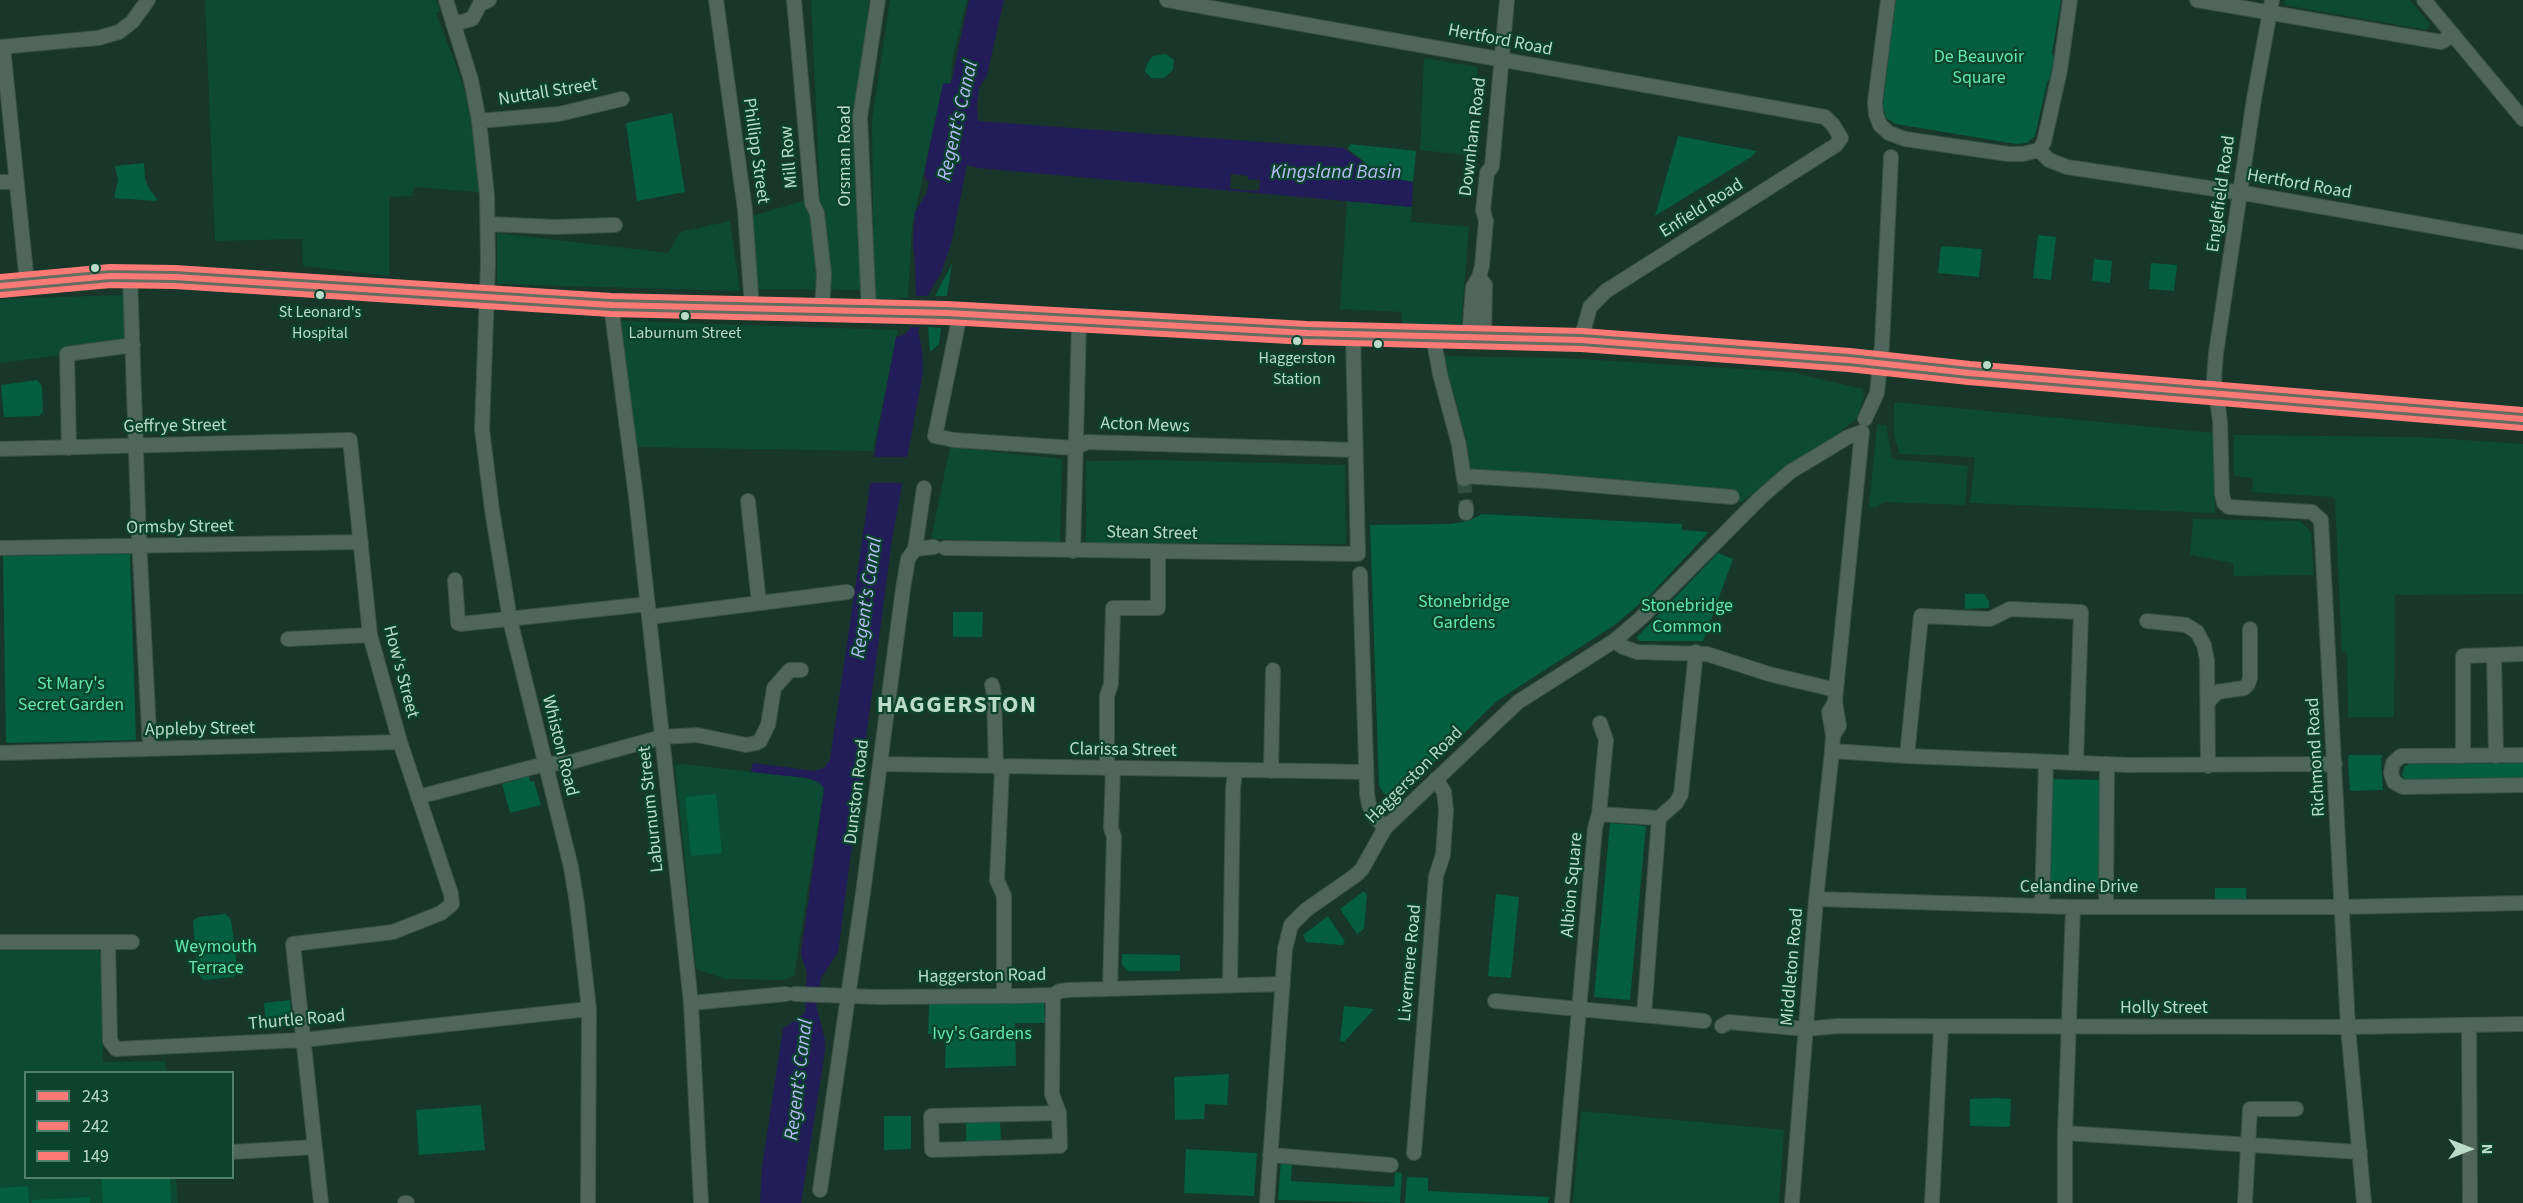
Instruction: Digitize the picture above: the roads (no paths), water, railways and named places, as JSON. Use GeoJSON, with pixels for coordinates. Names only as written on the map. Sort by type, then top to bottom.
{"type":"FeatureCollection","features":[{"type":"Feature","properties":{"kind":"highway"},"geometry":{"type":"LineString","coordinates":[[0,286],[130,276],[198,278],[611,305],[939,313],[1079,322],[1353,334],[1581,340],[1881,363],[1932,370],[2523,419]]}},
{"type":"Feature","properties":{"kind":"street"},"geometry":{"type":"LineString","coordinates":[[27,283],[2,47],[98,39],[119,32],[132,22],[148,0]]}},
{"type":"Feature","properties":{"kind":"street","name":"Nuttall Street"},"geometry":{"type":"LineString","coordinates":[[446,0],[471,80],[479,121],[489,224],[486,298]]}},
{"type":"Feature","properties":{"kind":"street"},"geometry":{"type":"LineString","coordinates":[[453,24],[472,19],[480,4],[489,0]]}},
{"type":"Feature","properties":{"kind":"street","name":"Phillipp Street"},"geometry":{"type":"LineString","coordinates":[[716,0],[745,210],[752,308]]}},
{"type":"Feature","properties":{"kind":"street","name":"Mill Row"},"geometry":{"type":"LineString","coordinates":[[794,0],[812,203],[817,213],[824,274],[822,310]]}},
{"type":"Feature","properties":{"kind":"street","name":"Orsman Road"},"geometry":{"type":"LineString","coordinates":[[868,312],[860,117],[878,0]]}},
{"type":"Feature","properties":{"kind":"street","name":"Hertford Road"},"geometry":{"type":"LineString","coordinates":[[1167,0],[1825,117]]}},
{"type":"Feature","properties":{"kind":"street","name":"Downham Road"},"geometry":{"type":"LineString","coordinates":[[1476,337],[1485,285],[1479,277],[1486,221],[1483,210],[1487,173],[1492,166],[1507,0]]}},
{"type":"Feature","properties":{"kind":"street"},"geometry":{"type":"LineString","coordinates":[[1888,0],[1875,102],[1880,125],[1889,133],[1905,139],[2008,154],[2023,154],[2039,150],[2048,130],[2071,9],[2070,0]]}},
{"type":"Feature","properties":{"kind":"street"},"geometry":{"type":"LineString","coordinates":[[2197,0],[2271,6],[2441,42],[2453,35]]}},
{"type":"Feature","properties":{"kind":"street"},"geometry":{"type":"LineString","coordinates":[[2424,0],[2523,119]]}},
{"type":"Feature","properties":{"kind":"street","name":"Englefield Road"},"geometry":{"type":"LineString","coordinates":[[2218,394],[2214,379],[2216,353],[2262,46],[2271,6]]}},
{"type":"Feature","properties":{"kind":"street","name":"Nuttall Street"},"geometry":{"type":"LineString","coordinates":[[479,121],[559,114],[622,99]]}},
{"type":"Feature","properties":{"kind":"street","name":"Enfield Road"},"geometry":{"type":"LineString","coordinates":[[1581,340],[1590,307],[1606,291],[1836,145],[1840,138],[1833,125],[1825,117]]}},
{"type":"Feature","properties":{"kind":"street","name":"Hertford Road"},"geometry":{"type":"LineString","coordinates":[[2039,150],[2049,160],[2067,167],[2240,193],[2523,242]]}},
{"type":"Feature","properties":{"kind":"street","name":"Middleton Road"},"geometry":{"type":"LineString","coordinates":[[1792,1203],[1816,899],[1833,735],[1839,726],[1836,696],[1864,426],[1877,393],[1881,363],[1891,157]]}},
{"type":"Feature","properties":{"kind":"street"},"geometry":{"type":"LineString","coordinates":[[0,182],[16,182]]}},
{"type":"Feature","properties":{"kind":"street"},"geometry":{"type":"LineString","coordinates":[[489,224],[555,227],[615,225]]}},
{"type":"Feature","properties":{"kind":"street"},"geometry":{"type":"LineString","coordinates":[[130,276],[139,547],[150,749]]}},
{"type":"Feature","properties":{"kind":"street","name":"Whiston Road"},"geometry":{"type":"LineString","coordinates":[[486,298],[482,437],[510,620],[574,882],[589,1009],[588,1203]]}},
{"type":"Feature","properties":{"kind":"street","name":"Laburnum Street"},"geometry":{"type":"LineString","coordinates":[[611,305],[663,737],[691,1003],[701,1203]]}},
{"type":"Feature","properties":{"kind":"street","name":"Acton Mews"},"geometry":{"type":"LineString","coordinates":[[960,314],[936,436],[954,440],[1075,448],[1087,442],[1356,450]]}},
{"type":"Feature","properties":{"kind":"street"},"geometry":{"type":"LineString","coordinates":[[1073,551],[1079,322]]}},
{"type":"Feature","properties":{"kind":"street"},"geometry":{"type":"LineString","coordinates":[[1353,334],[1356,450]]}},
{"type":"Feature","properties":{"kind":"street"},"geometry":{"type":"LineString","coordinates":[[1433,336],[1459,445],[1464,478],[1544,481],[1732,497]]}},
{"type":"Feature","properties":{"kind":"street"},"geometry":{"type":"LineString","coordinates":[[69,448],[67,354],[133,345]]}},
{"type":"Feature","properties":{"kind":"street","name":"Richmond Road"},"geometry":{"type":"LineString","coordinates":[[2218,394],[2224,503],[2229,507],[2312,512],[2321,520],[2349,1027],[2364,1203]]}},
{"type":"Feature","properties":{"kind":"street","name":"Haggerston Road"},"geometry":{"type":"LineString","coordinates":[[691,1003],[791,994],[1004,996],[1053,995],[1069,990],[1283,984],[1285,950],[1291,925],[1306,910],[1362,869],[1385,828],[1436,779],[1518,702],[1614,641],[1659,602],[1773,487],[1800,466],[1864,426]]}},
{"type":"Feature","properties":{"kind":"street","name":"Geffrye Street"},"geometry":{"type":"LineString","coordinates":[[0,449],[350,440]]}},
{"type":"Feature","properties":{"kind":"street","name":"How's Street"},"geometry":{"type":"LineString","coordinates":[[302,1040],[293,944],[393,932],[441,913],[452,904],[451,894],[400,742],[370,635],[350,440]]}},
{"type":"Feature","properties":{"kind":"street","name":"Stean Street"},"geometry":{"type":"LineString","coordinates":[[915,549],[1358,554],[1356,450]]}},
{"type":"Feature","properties":{"kind":"street","name":"Dunston Road"},"geometry":{"type":"LineString","coordinates":[[820,1190],[908,560],[915,549],[924,488]]}},
{"type":"Feature","properties":{"kind":"street"},"geometry":{"type":"LineString","coordinates":[[748,501],[759,603]]}},
{"type":"Feature","properties":{"kind":"street","name":"Ormsby Street"},"geometry":{"type":"LineString","coordinates":[[0,549],[361,542]]}},
{"type":"Feature","properties":{"kind":"street"},"geometry":{"type":"LineString","coordinates":[[1110,989],[1110,911],[1113,903],[1114,837],[1111,828],[1107,696],[1112,684],[1113,608],[1158,608],[1158,552]]}},
{"type":"Feature","properties":{"kind":"street"},"geometry":{"type":"LineString","coordinates":[[1360,574],[1369,805],[1374,816],[1385,828]]}},
{"type":"Feature","properties":{"kind":"street"},"geometry":{"type":"LineString","coordinates":[[455,580],[458,623],[466,624],[759,603],[847,592]]}},
{"type":"Feature","properties":{"kind":"street"},"geometry":{"type":"LineString","coordinates":[[1907,756],[1921,616],[1990,619],[2010,609],[2081,612],[2076,762]]}},
{"type":"Feature","properties":{"kind":"street"},"geometry":{"type":"LineString","coordinates":[[2147,621],[2179,623],[2197,632],[2206,653],[2208,766]]}},
{"type":"Feature","properties":{"kind":"street"},"geometry":{"type":"LineString","coordinates":[[2208,702],[2217,692],[2244,688],[2248,684],[2250,629]]}},
{"type":"Feature","properties":{"kind":"street"},"geometry":{"type":"LineString","coordinates":[[288,639],[370,635]]}},
{"type":"Feature","properties":{"kind":"street"},"geometry":{"type":"LineString","coordinates":[[1614,641],[1637,652],[1696,652],[1836,696]]}},
{"type":"Feature","properties":{"kind":"street"},"geometry":{"type":"LineString","coordinates":[[1644,1015],[1659,818],[1677,803],[1681,794],[1696,652]]}},
{"type":"Feature","properties":{"kind":"street"},"geometry":{"type":"LineString","coordinates":[[2463,756],[2463,656],[2523,654]]}},
{"type":"Feature","properties":{"kind":"street"},"geometry":{"type":"LineString","coordinates":[[2494,655],[2496,756]]}},
{"type":"Feature","properties":{"kind":"street"},"geometry":{"type":"LineString","coordinates":[[418,797],[545,764],[561,764],[663,737],[697,735],[746,745],[756,744],[768,725],[774,688],[790,670],[801,670]]}},
{"type":"Feature","properties":{"kind":"street"},"geometry":{"type":"LineString","coordinates":[[1271,771],[1273,670]]}},
{"type":"Feature","properties":{"kind":"street"},"geometry":{"type":"LineString","coordinates":[[992,685],[999,767],[997,880],[1004,896],[1004,996]]}},
{"type":"Feature","properties":{"kind":"street"},"geometry":{"type":"LineString","coordinates":[[1599,814],[1605,740],[1600,723]]}},
{"type":"Feature","properties":{"kind":"street","name":"Appleby Street"},"geometry":{"type":"LineString","coordinates":[[0,753],[400,742]]}},
{"type":"Feature","properties":{"kind":"street"},"geometry":{"type":"LineString","coordinates":[[1832,751],[2107,764],[2208,766],[2335,764]]}},
{"type":"Feature","properties":{"kind":"street"},"geometry":{"type":"LineString","coordinates":[[2523,756],[2401,756],[2391,767],[2392,779],[2403,787],[2523,785]]}},
{"type":"Feature","properties":{"kind":"street"},"geometry":{"type":"LineString","coordinates":[[2042,906],[2046,762]]}},
{"type":"Feature","properties":{"kind":"street","name":"Clarissa Street"},"geometry":{"type":"LineString","coordinates":[[880,764],[1366,772]]}},
{"type":"Feature","properties":{"kind":"street"},"geometry":{"type":"LineString","coordinates":[[2106,906],[2107,764]]}},
{"type":"Feature","properties":{"kind":"street"},"geometry":{"type":"LineString","coordinates":[[1230,984],[1235,771]]}},
{"type":"Feature","properties":{"kind":"street","name":"Livermere Road"},"geometry":{"type":"LineString","coordinates":[[1414,1152],[1436,876],[1443,855],[1446,810],[1444,792],[1436,779]]}},
{"type":"Feature","properties":{"kind":"street","name":"Albion Square"},"geometry":{"type":"LineString","coordinates":[[1562,1203],[1595,828],[1599,814],[1659,818]]}},
{"type":"Feature","properties":{"kind":"street","name":"Celandine Drive"},"geometry":{"type":"LineString","coordinates":[[1816,899],[2073,907],[2342,907],[2523,903]]}},
{"type":"Feature","properties":{"kind":"street"},"geometry":{"type":"LineString","coordinates":[[2065,1203],[2065,1133],[2073,907]]}},
{"type":"Feature","properties":{"kind":"street"},"geometry":{"type":"LineString","coordinates":[[0,942],[132,942]]}},
{"type":"Feature","properties":{"kind":"street","name":"Thurtle Road"},"geometry":{"type":"LineString","coordinates":[[108,942],[110,1041],[116,1049],[302,1040],[589,1009]]}},
{"type":"Feature","properties":{"kind":"street"},"geometry":{"type":"LineString","coordinates":[[1267,1203],[1283,984]]}},
{"type":"Feature","properties":{"kind":"street"},"geometry":{"type":"LineString","coordinates":[[1053,995],[1052,1094],[1059,1113],[1059,1146],[932,1150],[931,1116],[1059,1113]]}},
{"type":"Feature","properties":{"kind":"street"},"geometry":{"type":"LineString","coordinates":[[1495,1001],[1704,1021]]}},
{"type":"Feature","properties":{"kind":"street"},"geometry":{"type":"LineString","coordinates":[[1722,1026],[1729,1022],[1806,1029]]}},
{"type":"Feature","properties":{"kind":"street","name":"Holly Street"},"geometry":{"type":"LineString","coordinates":[[1806,1029],[1838,1026],[2070,1028],[2523,1024]]}},
{"type":"Feature","properties":{"kind":"street"},"geometry":{"type":"LineString","coordinates":[[2469,1025],[2470,1203]]}},
{"type":"Feature","properties":{"kind":"street"},"geometry":{"type":"LineString","coordinates":[[1932,1203],[1941,1028]]}},
{"type":"Feature","properties":{"kind":"street"},"geometry":{"type":"LineString","coordinates":[[302,1040],[321,1203]]}},
{"type":"Feature","properties":{"kind":"street"},"geometry":{"type":"LineString","coordinates":[[2245,1202],[2250,1110],[2296,1110]]}},
{"type":"Feature","properties":{"kind":"street"},"geometry":{"type":"LineString","coordinates":[[2065,1133],[2360,1152]]}},
{"type":"Feature","properties":{"kind":"street"},"geometry":{"type":"LineString","coordinates":[[234,1152],[314,1147]]}},
{"type":"Feature","properties":{"kind":"street"},"geometry":{"type":"LineString","coordinates":[[1270,1155],[1391,1165]]}},
{"type":"Feature","properties":{"kind":"water"},"geometry":{"type":"Polygon","coordinates":[[[969,0],[1004,0],[987,75],[979,88],[978,121],[1344,148],[1382,176],[1413,182],[1412,207],[978,168],[967,165],[951,244],[941,273],[929,293],[918,332],[922,349],[923,372],[892,539],[838,952],[821,978],[816,1005],[825,1040],[825,1051],[801,1203],[760,1203],[762,1167],[783,1029],[805,1013],[807,973],[801,954],[824,789],[819,782],[807,778],[751,772],[753,763],[815,771],[824,768],[830,760],[877,438],[896,337],[904,335],[909,330],[916,297],[913,243],[915,212],[927,193],[929,181],[925,179],[925,169],[943,84],[951,83],[969,0]]]}},
{"type":"Feature","properties":{"kind":"tunnel"},"geometry":{"type":"LineString","coordinates":[[1464,479],[1466,507]]}},
{"type":"Feature","properties":{"kind":"place","name":"St Leonard's Hospital"},"geometry":{"type":"Point","coordinates":[320,295]}},
{"type":"Feature","properties":{"kind":"place","name":"Laburnum Street"},"geometry":{"type":"Point","coordinates":[685,316]}},
{"type":"Feature","properties":{"kind":"place","name":"Haggerston Station"},"geometry":{"type":"Point","coordinates":[1297,341]}},
{"type":"Feature","properties":{"kind":"district","name":"HAGGERSTON"},"geometry":{"type":"Point","coordinates":[957,707]}},
{"type":"Feature","properties":{"kind":"park label","name":"De Beauvoir Square"},"geometry":{"type":"Point","coordinates":[1979,68]}},
{"type":"Feature","properties":{"kind":"park label","name":"Stonebridge Gardens"},"geometry":{"type":"Point","coordinates":[1464,613]}},
{"type":"Feature","properties":{"kind":"park label","name":"Stonebridge Common"},"geometry":{"type":"Point","coordinates":[1687,617]}},
{"type":"Feature","properties":{"kind":"park label","name":"St Mary's Secret Garden"},"geometry":{"type":"Point","coordinates":[71,695]}},
{"type":"Feature","properties":{"kind":"park label","name":"Weymouth Terrace"},"geometry":{"type":"Point","coordinates":[216,958]}},
{"type":"Feature","properties":{"kind":"park label","name":"Ivy's Gardens"},"geometry":{"type":"Point","coordinates":[982,1035]}},
{"type":"Feature","properties":{"kind":"water label","name":"Regent's Canal"},"geometry":{"type":"Point","coordinates":[959,121]}},
{"type":"Feature","properties":{"kind":"water label","name":"Kingsland Basin"},"geometry":{"type":"Point","coordinates":[1336,174]}},
{"type":"Feature","properties":{"kind":"water label","name":"Regent's Canal"},"geometry":{"type":"Point","coordinates":[868,598]}},
{"type":"Feature","properties":{"kind":"water label","name":"Regent's Canal"},"geometry":{"type":"Point","coordinates":[800,1080]}}]}
